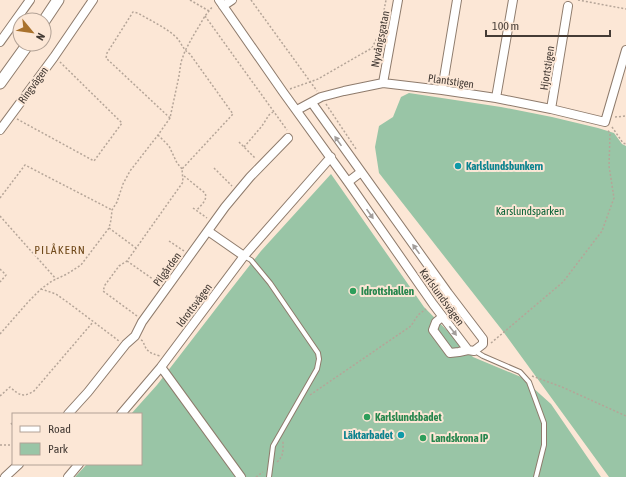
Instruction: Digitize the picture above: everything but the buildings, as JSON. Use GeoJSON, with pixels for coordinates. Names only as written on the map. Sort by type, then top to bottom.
{"type":"FeatureCollection","features":[{"type":"Feature","properties":{"kind":"main road"},"geometry":{"type":"LineString","coordinates":[[50,12],[58,0]]}},
{"type":"Feature","properties":{"kind":"main road"},"geometry":{"type":"LineString","coordinates":[[0,82],[22,52]]}},
{"type":"Feature","properties":{"kind":"street"},"geometry":{"type":"LineString","coordinates":[[0,42],[30,0]]}},
{"type":"Feature","properties":{"kind":"street","name":"Ringvägen"},"geometry":{"type":"LineString","coordinates":[[0,130],[54,58],[92,0]]}},
{"type":"Feature","properties":{"kind":"street"},"geometry":{"type":"LineString","coordinates":[[219,3],[232,0]]}},
{"type":"Feature","properties":{"kind":"street","name":"Nyvångsgatan"},"geometry":{"type":"LineString","coordinates":[[383,83],[398,0]]}},
{"type":"Feature","properties":{"kind":"street"},"geometry":{"type":"LineString","coordinates":[[442,90],[457,0]]}},
{"type":"Feature","properties":{"kind":"street"},"geometry":{"type":"LineString","coordinates":[[496,98],[513,0]]}},
{"type":"Feature","properties":{"kind":"street","name":"Karlslundsvägen"},"geometry":{"type":"LineString","coordinates":[[219,3],[331,157],[442,317],[471,350],[483,344],[483,340],[443,287],[312,103]]}},
{"type":"Feature","properties":{"kind":"street","name":"Hjortstigen"},"geometry":{"type":"LineString","coordinates":[[551,109],[568,6]]}},
{"type":"Feature","properties":{"kind":"street"},"geometry":{"type":"LineString","coordinates":[[605,122],[626,50]]}},
{"type":"Feature","properties":{"kind":"street","name":"Plantstigen"},"geometry":{"type":"LineString","coordinates":[[297,110],[321,97],[383,83],[496,98],[605,122]]}},
{"type":"Feature","properties":{"kind":"street","name":"Pilgården"},"geometry":{"type":"LineString","coordinates":[[69,413],[88,392],[126,344],[135,336],[142,322],[238,191],[289,136]]}},
{"type":"Feature","properties":{"kind":"street","name":"Idrottsvägen"},"geometry":{"type":"LineString","coordinates":[[122,413],[161,367],[244,256],[331,157]]}},
{"type":"Feature","properties":{"kind":"street"},"geometry":{"type":"LineString","coordinates":[[348,182],[361,172]]}},
{"type":"Feature","properties":{"kind":"street"},"geometry":{"type":"LineString","coordinates":[[208,230],[244,256]]}},
{"type":"Feature","properties":{"kind":"street"},"geometry":{"type":"LineString","coordinates":[[442,317],[436,322],[433,330],[450,353],[471,350]]}},
{"type":"Feature","properties":{"kind":"street"},"geometry":{"type":"LineString","coordinates":[[161,367],[241,477]]}},
{"type":"Feature","properties":{"kind":"street"},"geometry":{"type":"LineString","coordinates":[[5,477],[18,465]]}},
{"type":"Feature","properties":{"kind":"street"},"geometry":{"type":"LineString","coordinates":[[68,477],[75,465]]}},
{"type":"Feature","properties":{"kind":"lane"},"geometry":{"type":"LineString","coordinates":[[244,256],[251,260],[270,283],[318,353],[319,359],[317,369],[273,446],[269,477]]}},
{"type":"Feature","properties":{"kind":"lane"},"geometry":{"type":"LineString","coordinates":[[471,350],[520,372],[530,382],[544,423],[544,445],[536,477]]}},
{"type":"Feature","properties":{"kind":"path"},"geometry":{"type":"LineString","coordinates":[[190,0],[209,11]]}},
{"type":"Feature","properties":{"kind":"path"},"geometry":{"type":"LineString","coordinates":[[283,92],[318,79],[372,48],[381,26],[386,0]]}},
{"type":"Feature","properties":{"kind":"path"},"geometry":{"type":"LineString","coordinates":[[578,0],[626,9]]}},
{"type":"Feature","properties":{"kind":"path"},"geometry":{"type":"LineString","coordinates":[[0,334],[41,289],[52,281],[81,265],[109,228],[112,210],[130,171],[158,136],[170,118],[181,62],[185,51],[205,16],[219,3]]}},
{"type":"Feature","properties":{"kind":"path"},"geometry":{"type":"LineString","coordinates":[[170,118],[106,58],[107,53],[133,12],[138,13],[168,31],[178,39],[185,51],[190,54],[233,114],[182,168]]}},
{"type":"Feature","properties":{"kind":"path"},"geometry":{"type":"LineString","coordinates":[[205,16],[289,136]]}},
{"type":"Feature","properties":{"kind":"path"},"geometry":{"type":"LineString","coordinates":[[12,115],[20,121],[94,161],[122,123],[63,64],[54,58]]}},
{"type":"Feature","properties":{"kind":"path"},"geometry":{"type":"LineString","coordinates":[[244,147],[273,112]]}},
{"type":"Feature","properties":{"kind":"path"},"geometry":{"type":"LineString","coordinates":[[605,122],[611,127],[623,143],[626,144]]}},
{"type":"Feature","properties":{"kind":"path"},"geometry":{"type":"LineString","coordinates":[[490,344],[563,282],[602,231],[614,198],[609,166],[610,134],[605,122]]}},
{"type":"Feature","properties":{"kind":"path"},"geometry":{"type":"LineString","coordinates":[[142,322],[137,316],[103,291],[105,285],[119,266],[127,261],[183,182],[182,168],[177,163],[169,146],[158,136]]}},
{"type":"Feature","properties":{"kind":"path"},"geometry":{"type":"LineString","coordinates":[[239,142],[262,164]]}},
{"type":"Feature","properties":{"kind":"path"},"geometry":{"type":"LineString","coordinates":[[0,198],[25,165],[112,210]]}},
{"type":"Feature","properties":{"kind":"path"},"geometry":{"type":"LineString","coordinates":[[214,168],[238,191]]}},
{"type":"Feature","properties":{"kind":"path"},"geometry":{"type":"LineString","coordinates":[[183,175],[206,195],[206,198],[197,210]]}},
{"type":"Feature","properties":{"kind":"path"},"geometry":{"type":"LineString","coordinates":[[193,208],[214,222]]}},
{"type":"Feature","properties":{"kind":"path"},"geometry":{"type":"LineString","coordinates":[[0,216],[57,279]]}},
{"type":"Feature","properties":{"kind":"path"},"geometry":{"type":"LineString","coordinates":[[109,228],[136,248]]}},
{"type":"Feature","properties":{"kind":"path"},"geometry":{"type":"LineString","coordinates":[[169,242],[190,256]]}},
{"type":"Feature","properties":{"kind":"path"},"geometry":{"type":"LineString","coordinates":[[127,261],[166,289]]}},
{"type":"Feature","properties":{"kind":"path"},"geometry":{"type":"LineString","coordinates":[[0,269],[6,275],[0,282]]}},
{"type":"Feature","properties":{"kind":"path"},"geometry":{"type":"LineString","coordinates":[[41,289],[56,294],[93,322],[126,344]]}},
{"type":"Feature","properties":{"kind":"path"},"geometry":{"type":"LineString","coordinates":[[308,397],[411,326],[418,315],[429,306]]}},
{"type":"Feature","properties":{"kind":"path"},"geometry":{"type":"LineString","coordinates":[[0,396],[10,387],[17,394],[27,395],[34,391],[93,322]]}},
{"type":"Feature","properties":{"kind":"path"},"geometry":{"type":"LineString","coordinates":[[135,336],[142,341],[146,350],[154,355],[162,357],[161,367]]}},
{"type":"Feature","properties":{"kind":"path"},"geometry":{"type":"LineString","coordinates":[[520,372],[562,387],[626,416]]}},
{"type":"Feature","properties":{"kind":"path"},"geometry":{"type":"LineString","coordinates":[[256,477],[281,459],[283,454],[283,440]]}},
{"type":"Feature","properties":{"kind":"path"},"geometry":{"type":"LineString","coordinates":[[0,445],[12,445]]}},
{"type":"Feature","properties":{"kind":"green space","name":"Karslundsparken"},"geometry":{"type":"Polygon","coordinates":[[[409,93],[501,107],[598,128],[614,133],[622,144],[626,146],[626,477],[609,477],[502,330],[379,173],[375,147],[379,126],[393,117],[401,97],[409,93]]]}},
{"type":"Feature","properties":{"kind":"green space"},"geometry":{"type":"Polygon","coordinates":[[[331,174],[424,307],[473,357],[521,377],[551,404],[601,477],[75,477],[86,465],[142,465],[142,413],[132,413],[157,385],[261,251],[331,174]]]}},
{"type":"Feature","properties":{"kind":"place","name":"Karlslundsbunkern"},"geometry":{"type":"Point","coordinates":[458,166]}},
{"type":"Feature","properties":{"kind":"place","name":"Idrottshallen"},"geometry":{"type":"Point","coordinates":[353,291]}},
{"type":"Feature","properties":{"kind":"place","name":"Karlslundsbadet"},"geometry":{"type":"Point","coordinates":[367,417]}},
{"type":"Feature","properties":{"kind":"place","name":"Läktarbadet"},"geometry":{"type":"Point","coordinates":[401,435]}},
{"type":"Feature","properties":{"kind":"place","name":"Landskrona IP"},"geometry":{"type":"Point","coordinates":[423,438]}},
{"type":"Feature","properties":{"kind":"district","name":"PILÅKERN"},"geometry":{"type":"Point","coordinates":[60,250]}}]}
